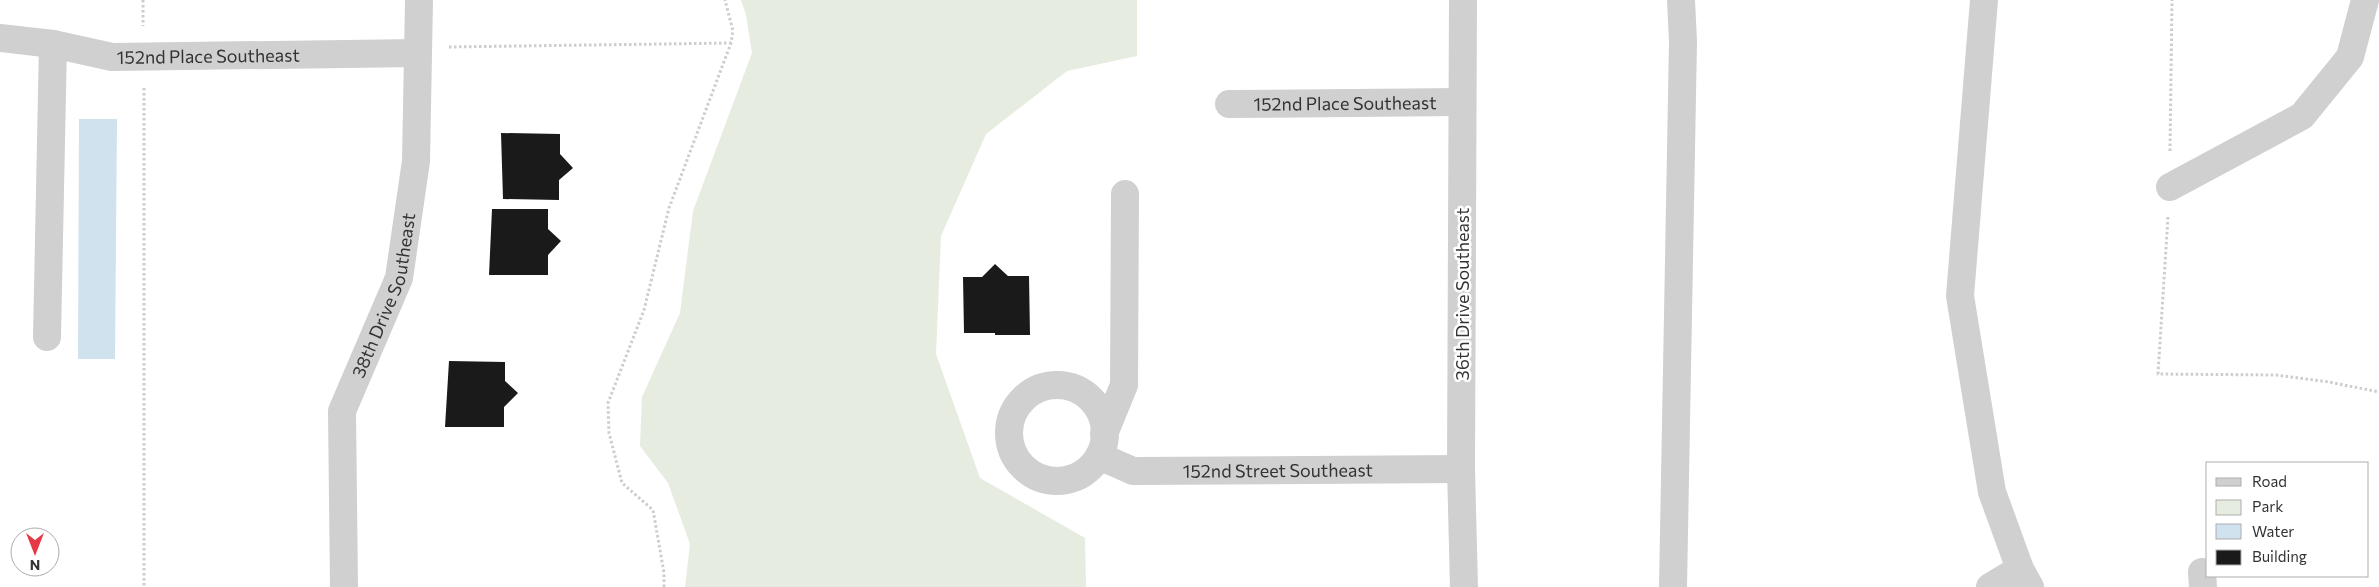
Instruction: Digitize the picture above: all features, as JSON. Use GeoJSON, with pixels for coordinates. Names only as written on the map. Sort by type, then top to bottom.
{"type":"FeatureCollection","features":[{"type":"Feature","properties":{"kind":"street","name":"38th Drive Southeast"},"geometry":{"type":"LineString","coordinates":[[344,587],[342,411],[399,278],[416,161],[419,0]]}},
{"type":"Feature","properties":{"kind":"street","name":"36th Drive Southeast"},"geometry":{"type":"LineString","coordinates":[[1463,0],[1461,469],[1464,587]]}},
{"type":"Feature","properties":{"kind":"street"},"geometry":{"type":"LineString","coordinates":[[1673,587],[1682,51],[1681,0]]}},
{"type":"Feature","properties":{"kind":"street"},"geometry":{"type":"LineString","coordinates":[[1984,0],[1960,296],[1992,492],[2025,578],[1990,587]]}},
{"type":"Feature","properties":{"kind":"street"},"geometry":{"type":"LineString","coordinates":[[2170,187],[2302,116],[2350,57],[2365,0]]}},
{"type":"Feature","properties":{"kind":"street","name":"152nd Place Southeast"},"geometry":{"type":"LineString","coordinates":[[0,38],[53,44],[112,57],[418,50]]}},
{"type":"Feature","properties":{"kind":"street"},"geometry":{"type":"LineString","coordinates":[[47,337],[53,44]]}},
{"type":"Feature","properties":{"kind":"street","name":"152nd Place Southeast"},"geometry":{"type":"LineString","coordinates":[[1230,104],[1462,102]]}},
{"type":"Feature","properties":{"kind":"street","name":"152nd Street Southeast"},"geometry":{"type":"LineString","coordinates":[[1124,194],[1124,385],[1102,445],[1133,471],[1461,469]]}},
{"type":"Feature","properties":{"kind":"path"},"geometry":{"type":"LineString","coordinates":[[143,0],[144,587]]}},
{"type":"Feature","properties":{"kind":"path"},"geometry":{"type":"LineString","coordinates":[[664,587],[664,573],[653,510],[622,483],[609,433],[608,403],[644,310],[669,208],[731,43],[733,32],[725,0]]}},
{"type":"Feature","properties":{"kind":"path"},"geometry":{"type":"LineString","coordinates":[[2172,0],[2170,187],[2158,374],[2276,375],[2329,382],[2379,392]]}},
{"type":"Feature","properties":{"kind":"path"},"geometry":{"type":"LineString","coordinates":[[418,50],[731,43]]}},
{"type":"Feature","properties":{"kind":"green space"},"geometry":{"type":"Polygon","coordinates":[[[741,0],[1137,0],[1137,56],[1067,71],[986,134],[941,236],[936,354],[980,478],[1085,538],[1086,587],[685,587],[690,544],[668,483],[640,446],[642,397],[680,313],[693,211],[752,53],[746,15],[741,0]]]}},
{"type":"Feature","properties":{"kind":"water"},"geometry":{"type":"Polygon","coordinates":[[[79,119],[117,119],[115,359],[78,359],[79,119]]]}},
{"type":"Feature","properties":{"kind":"building"},"geometry":{"type":"Polygon","coordinates":[[[501,133],[560,134],[560,154],[573,168],[559,180],[559,200],[503,199],[501,133]]]}},
{"type":"Feature","properties":{"kind":"building"},"geometry":{"type":"Polygon","coordinates":[[[492,209],[548,209],[548,229],[561,241],[548,255],[548,275],[489,275],[492,209]]]}},
{"type":"Feature","properties":{"kind":"building"},"geometry":{"type":"Polygon","coordinates":[[[995,264],[1008,276],[1029,276],[1030,335],[964,333],[963,277],[982,277],[995,264]]]}},
{"type":"Feature","properties":{"kind":"building"},"geometry":{"type":"Polygon","coordinates":[[[449,361],[505,362],[505,381],[518,393],[504,407],[504,427],[445,427],[449,361]]]}}]}
